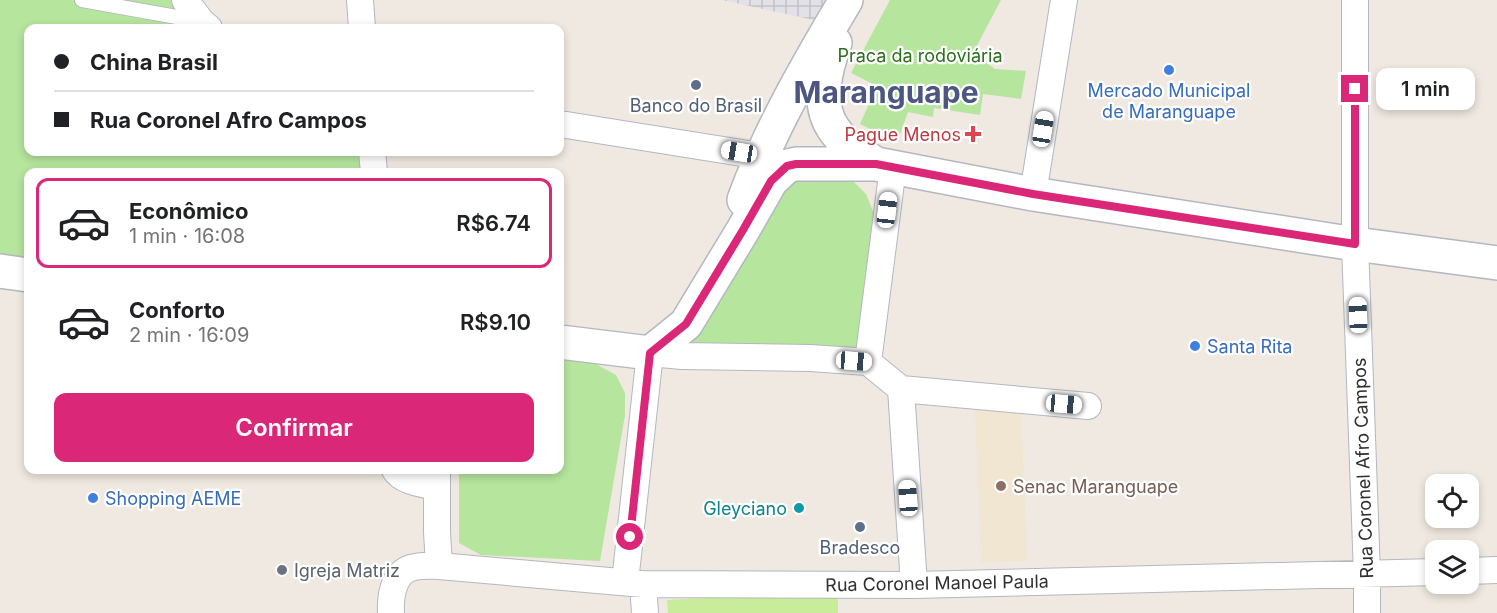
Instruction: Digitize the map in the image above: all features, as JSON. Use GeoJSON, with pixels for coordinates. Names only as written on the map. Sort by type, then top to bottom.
{"type":"FeatureCollection","features":[{"type":"Feature","properties":{"kind":"street"},"geometry":{"type":"LineString","coordinates":[[184,0],[204,24]]}},
{"type":"Feature","properties":{"kind":"street"},"geometry":{"type":"LineString","coordinates":[[360,0],[362,24]]}},
{"type":"Feature","properties":{"kind":"street"},"geometry":{"type":"LineString","coordinates":[[1033,194],[1064,0]]}},
{"type":"Feature","properties":{"kind":"street","name":"Rua Coronel Afro Campos"},"geometry":{"type":"LineString","coordinates":[[1355,0],[1355,244],[1367,613]]}},
{"type":"Feature","properties":{"kind":"street"},"geometry":{"type":"LineString","coordinates":[[844,1],[824,85],[825,108],[832,128],[848,144],[884,166]]}},
{"type":"Feature","properties":{"kind":"street"},"geometry":{"type":"LineString","coordinates":[[686,324],[726,236],[738,216],[761,156],[784,107],[844,1]]}},
{"type":"Feature","properties":{"kind":"street"},"geometry":{"type":"LineString","coordinates":[[564,125],[761,156]]}},
{"type":"Feature","properties":{"kind":"street"},"geometry":{"type":"LineString","coordinates":[[645,613],[634,583],[650,353],[686,324],[771,181],[787,166],[796,164],[884,166],[1033,194],[1355,244],[1497,263]]}},
{"type":"Feature","properties":{"kind":"street"},"geometry":{"type":"LineString","coordinates":[[868,362],[884,166]]}},
{"type":"Feature","properties":{"kind":"street"},"geometry":{"type":"LineString","coordinates":[[0,271],[24,274]]}},
{"type":"Feature","properties":{"kind":"street"},"geometry":{"type":"LineString","coordinates":[[564,342],[682,356],[810,358],[868,362],[901,389],[1088,406]]}},
{"type":"Feature","properties":{"kind":"street"},"geometry":{"type":"LineString","coordinates":[[901,389],[914,585]]}},
{"type":"Feature","properties":{"kind":"street"},"geometry":{"type":"LineString","coordinates":[[397,474],[406,479],[437,478],[439,566]]}},
{"type":"Feature","properties":{"kind":"street","name":"Rua Coronel Manoel Paula"},"geometry":{"type":"LineString","coordinates":[[391,613],[392,591],[404,571],[415,567],[439,566],[634,583],[914,585],[1425,572]]}},
{"type":"Feature","properties":{"kind":"street"},"geometry":{"type":"LineString","coordinates":[[1479,571],[1497,570]]}},
{"type":"Feature","properties":{"kind":"lane"},"geometry":{"type":"LineString","coordinates":[[82,0],[200,24]]}},
{"type":"Feature","properties":{"kind":"shaded area"},"geometry":{"type":"Polygon","coordinates":[[[722,0],[832,0],[823,22],[722,0]]]}},
{"type":"Feature","properties":{"kind":"shaded area","name":"Senac Maranguape"},"geometry":{"type":"Polygon","coordinates":[[[975,409],[1021,411],[1027,561],[981,562],[975,409]]]}},
{"type":"Feature","properties":{"kind":"green space"},"geometry":{"type":"Polygon","coordinates":[[[0,0],[185,0],[206,24],[24,24],[24,156],[372,156],[374,168],[24,168],[24,274],[0,271],[0,0]]]}},
{"type":"Feature","properties":{"kind":"green space","name":"Praca da rodoviária"},"geometry":{"type":"Polygon","coordinates":[[[890,0],[1001,0],[973,53],[995,69],[1026,71],[1021,99],[983,94],[980,115],[934,108],[933,117],[908,112],[897,142],[860,124],[877,86],[851,73],[890,0]]]}},
{"type":"Feature","properties":{"kind":"green space"},"geometry":{"type":"Polygon","coordinates":[[[805,172],[851,179],[866,194],[875,216],[854,361],[682,356],[774,190],[805,172]]]}},
{"type":"Feature","properties":{"kind":"green space"},"geometry":{"type":"Polygon","coordinates":[[[564,359],[594,363],[616,375],[625,393],[625,415],[600,561],[481,555],[459,543],[459,474],[564,474],[564,359]]]}},
{"type":"Feature","properties":{"kind":"green space"},"geometry":{"type":"Polygon","coordinates":[[[838,591],[838,613],[668,613],[667,600],[838,591]]]}},
{"type":"Feature","properties":{"kind":"place","name":"Mercado Municipal de Maranguape"},"geometry":{"type":"Point","coordinates":[1169,70]}},
{"type":"Feature","properties":{"kind":"place","name":"Banco do Brasil"},"geometry":{"type":"Point","coordinates":[696,85]}},
{"type":"Feature","properties":{"kind":"place","name":"Pague Menos"},"geometry":{"type":"Point","coordinates":[973,134]}},
{"type":"Feature","properties":{"kind":"place","name":"Santa Rita"},"geometry":{"type":"Point","coordinates":[1195,346]}},
{"type":"Feature","properties":{"kind":"place","name":"Senac Maranguape"},"geometry":{"type":"Point","coordinates":[1001,486]}},
{"type":"Feature","properties":{"kind":"place","name":"Shopping AEME"},"geometry":{"type":"Point","coordinates":[93,498]}},
{"type":"Feature","properties":{"kind":"place","name":"Gleyciano"},"geometry":{"type":"Point","coordinates":[799,508]}},
{"type":"Feature","properties":{"kind":"place","name":"Bradesco"},"geometry":{"type":"Point","coordinates":[860,527]}},
{"type":"Feature","properties":{"kind":"place","name":"Igreja Matriz"},"geometry":{"type":"Point","coordinates":[282,570]}},
{"type":"Feature","properties":{"kind":"district","name":"Maranguape"},"geometry":{"type":"Point","coordinates":[886,92]}},
{"type":"Feature","properties":{"kind":"route"},"geometry":{"type":"LineString","coordinates":[[630,537],[650,353],[686,324],[771,181],[787,166],[876,164],[1033,194],[1355,244],[1355,89]]}}]}
